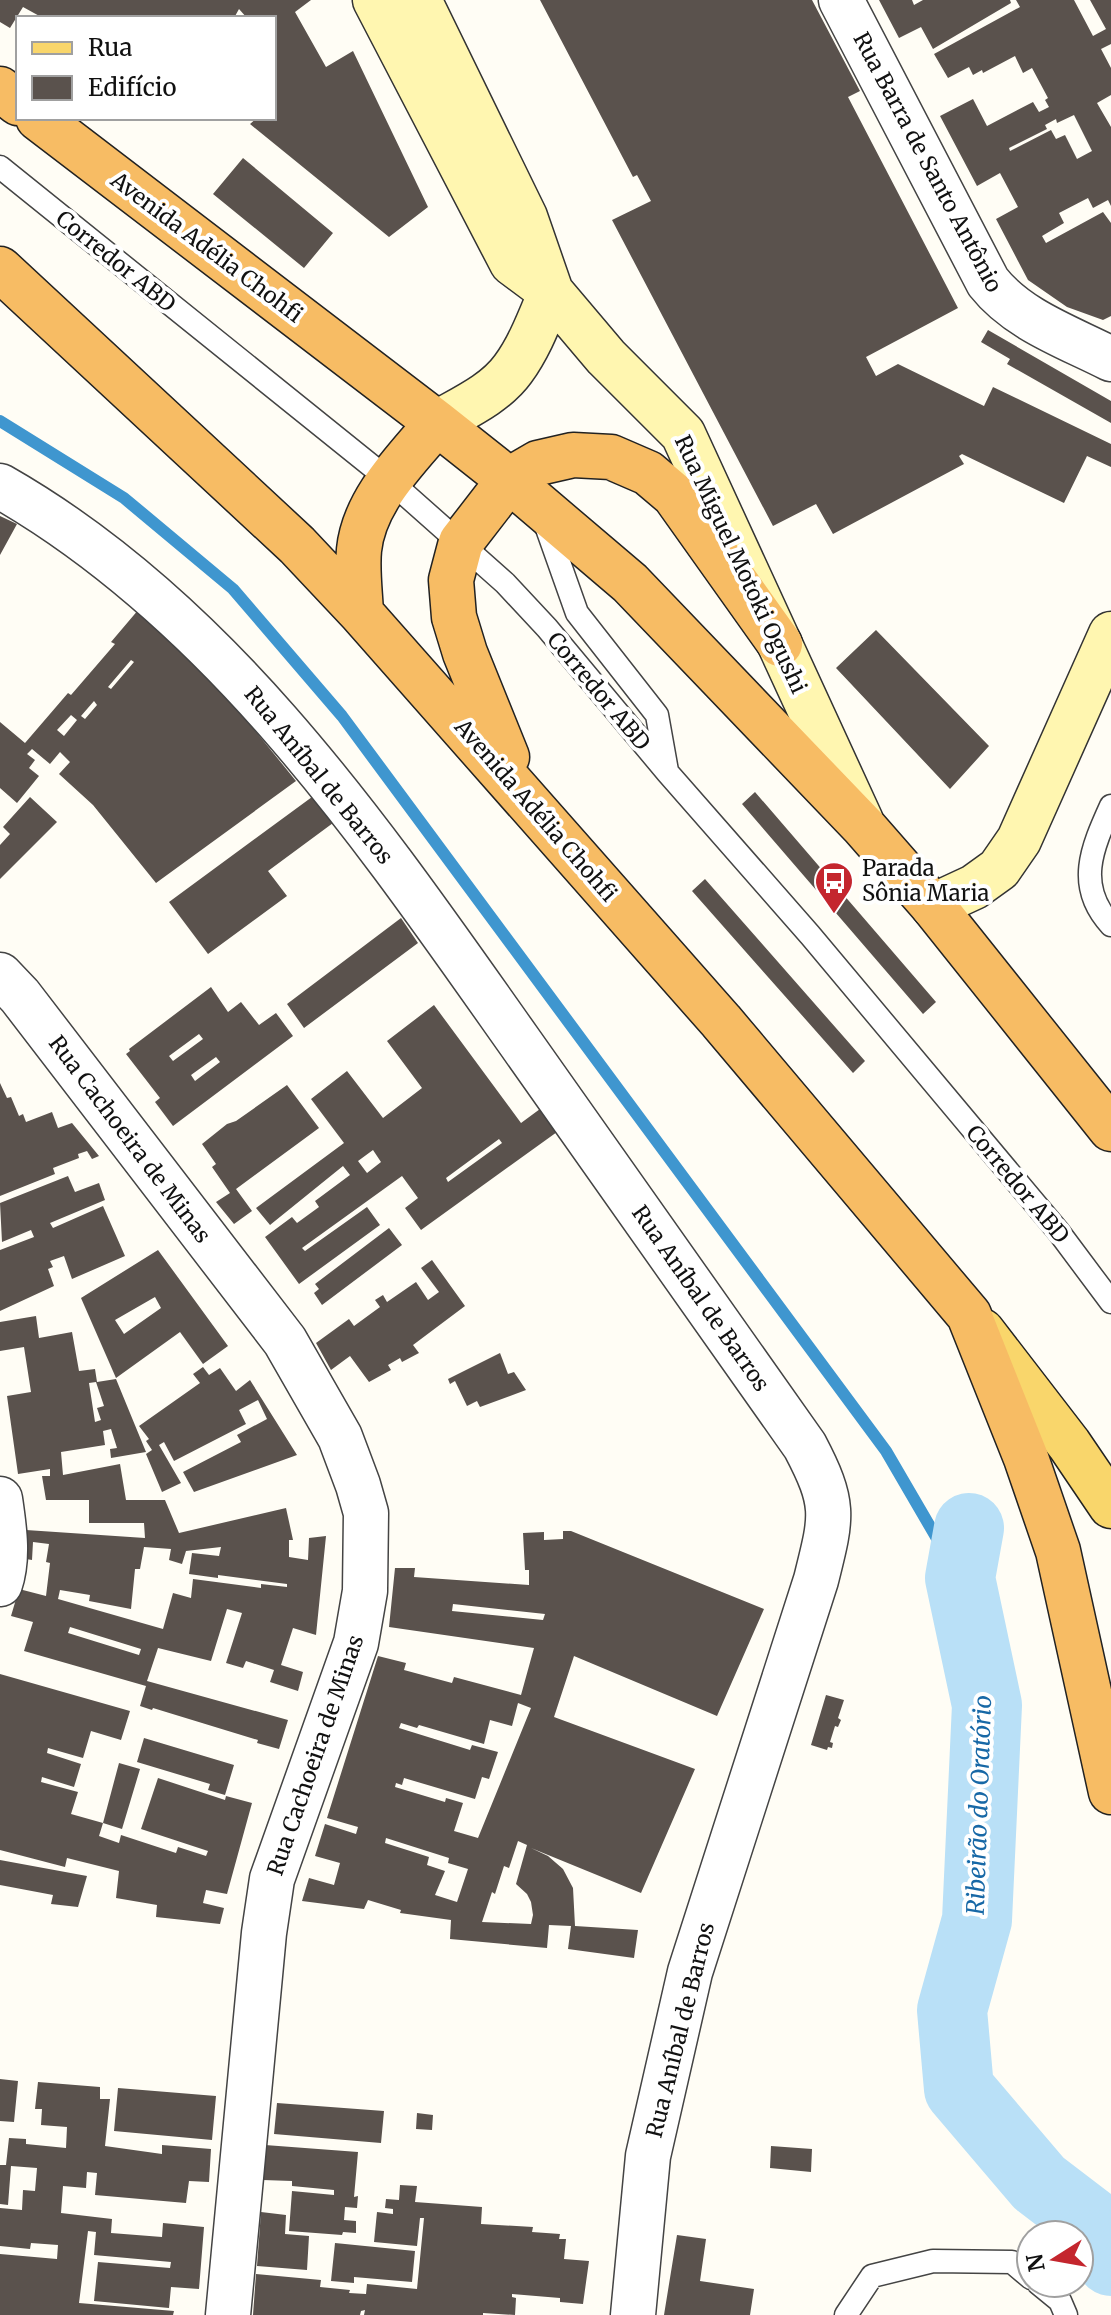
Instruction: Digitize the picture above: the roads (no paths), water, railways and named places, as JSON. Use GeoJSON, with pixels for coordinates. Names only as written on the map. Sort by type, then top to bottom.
{"type":"FeatureCollection","features":[{"type":"Feature","properties":{"kind":"highway"},"geometry":{"type":"LineString","coordinates":[[0,89],[16,101]]}},
{"type":"Feature","properties":{"kind":"highway","name":"Avenida Adélia Chohfi"},"geometry":{"type":"LineString","coordinates":[[41,120],[437,423],[524,492],[630,583],[863,826],[933,906],[1111,1129]]}},
{"type":"Feature","properties":{"kind":"highway","name":"Avenida Adélia Chohfi"},"geometry":{"type":"LineString","coordinates":[[0,269],[297,545],[361,613],[721,1021],[969,1315]]}},
{"type":"Feature","properties":{"kind":"highway"},"geometry":{"type":"LineString","coordinates":[[361,613],[358,553],[365,521],[389,480],[437,423]]}},
{"type":"Feature","properties":{"kind":"highway"},"geometry":{"type":"LineString","coordinates":[[533,805],[484,705],[454,617],[451,580],[461,542],[524,492],[538,463],[573,455],[611,457],[648,473],[674,495],[780,644]]}},
{"type":"Feature","properties":{"kind":"highway"},"geometry":{"type":"LineString","coordinates":[[969,1315],[1026,1458],[1058,1551],[1111,1792]]}},
{"type":"Feature","properties":{"kind":"main road","name":"Rua Miguel Motoki Ogushi"},"geometry":{"type":"LineString","coordinates":[[375,0],[512,263],[551,292],[606,357],[683,434],[863,826]]}},
{"type":"Feature","properties":{"kind":"main road","name":"Rua Miguel Motoki Ogushi"},"geometry":{"type":"LineString","coordinates":[[419,0],[525,217],[551,292]]}},
{"type":"Feature","properties":{"kind":"main road"},"geometry":{"type":"LineString","coordinates":[[437,423],[487,393],[511,371],[533,336],[551,292]]}},
{"type":"Feature","properties":{"kind":"main road"},"geometry":{"type":"LineString","coordinates":[[933,906],[974,887],[999,869],[1019,840],[1111,634]]}},
{"type":"Feature","properties":{"kind":"main road","name":"Avenida Adélia Chohfi"},"geometry":{"type":"LineString","coordinates":[[969,1315],[1069,1444],[1111,1506]]}},
{"type":"Feature","properties":{"kind":"street","name":"Rua Barra de Santo Antônio"},"geometry":{"type":"LineString","coordinates":[[841,0],[988,282],[1003,301],[1025,315],[1111,359]]}},
{"type":"Feature","properties":{"kind":"street","name":"Rua Aníbal de Barros"},"geometry":{"type":"LineString","coordinates":[[0,486],[44,511],[140,583],[262,700],[418,898],[805,1446],[821,1477],[829,1504],[829,1527],[816,1580],[690,1972],[648,2156],[633,2315]]}},
{"type":"Feature","properties":{"kind":"street","name":"Rua Cachoeira de Minas"},"geometry":{"type":"LineString","coordinates":[[0,975],[20,996],[285,1341],[340,1437],[366,1513],[365,1591],[356,1643],[272,1879],[264,1933],[228,2315]]}},
{"type":"Feature","properties":{"kind":"street"},"geometry":{"type":"LineString","coordinates":[[0,1499],[5,1531],[4,1572],[0,1584]]}},
{"type":"Feature","properties":{"kind":"lane","name":"Corredor ABD"},"geometry":{"type":"LineString","coordinates":[[0,167],[389,480],[461,542],[547,628],[1058,1231],[1111,1302]]}},
{"type":"Feature","properties":{"kind":"lane"},"geometry":{"type":"LineString","coordinates":[[524,492],[577,613],[657,715],[667,772]]}},
{"type":"Feature","properties":{"kind":"lane"},"geometry":{"type":"LineString","coordinates":[[1111,806],[1089,862],[1091,889],[1101,914],[1111,925]]}},
{"type":"Feature","properties":{"kind":"lane"},"geometry":{"type":"LineString","coordinates":[[846,2315],[872,2276],[933,2261],[1015,2265]]}},
{"type":"Feature","properties":{"kind":"waterway"},"geometry":{"type":"LineString","coordinates":[[0,421],[124,498],[233,589],[342,716],[886,1451],[960,1578]]}},
{"type":"Feature","properties":{"kind":"waterway","name":"Ribeirão do Oratório"},"geometry":{"type":"LineString","coordinates":[[969,1528],[960,1578],[987,1705],[977,1920],[952,2010],[959,2089],[1039,2183],[1090,2222],[1111,2261]]}},
{"type":"Feature","properties":{"kind":"place","name":"Parada Sônia Maria"},"geometry":{"type":"Point","coordinates":[834,915]}}]}
